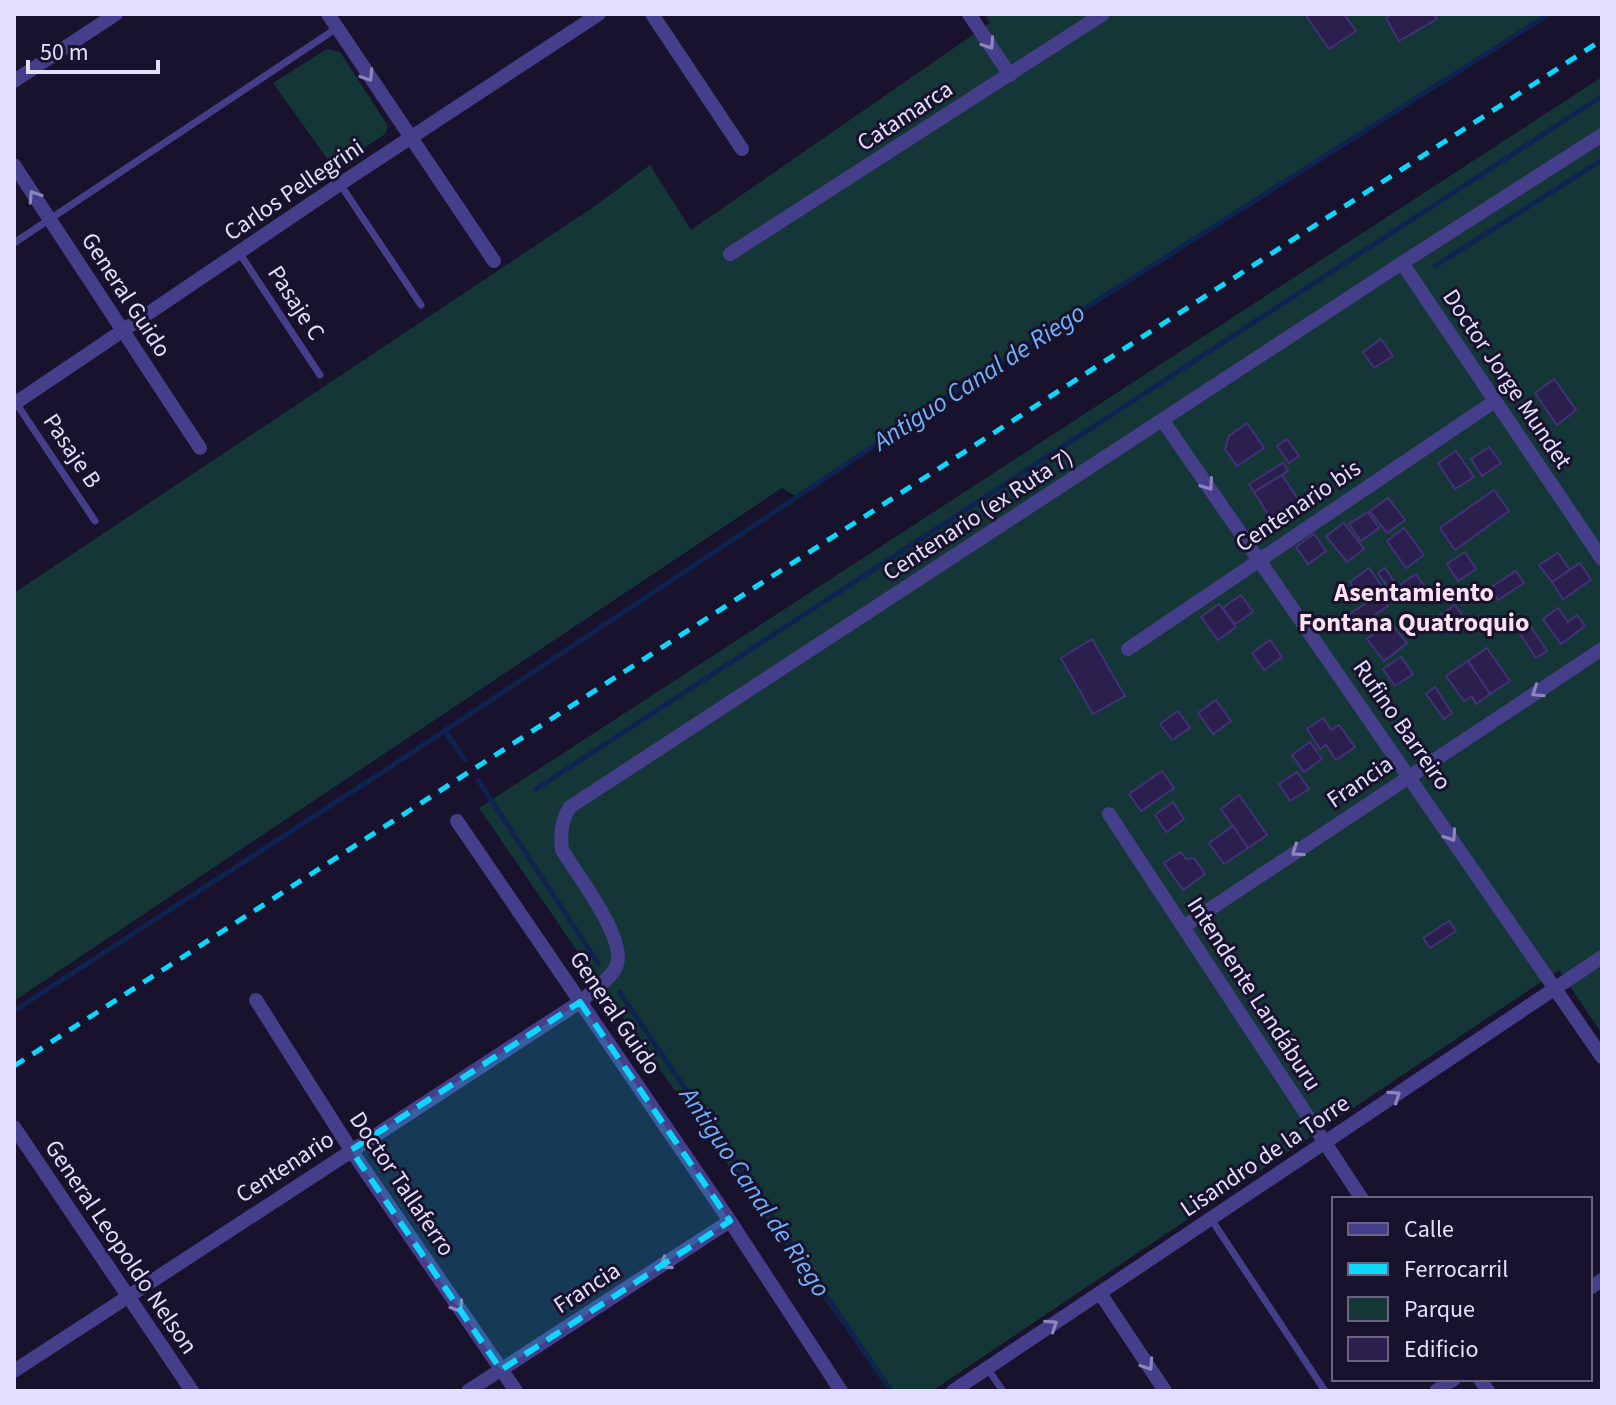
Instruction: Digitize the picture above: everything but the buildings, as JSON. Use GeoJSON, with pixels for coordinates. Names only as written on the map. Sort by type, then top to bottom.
{"type":"FeatureCollection","features":[{"type":"Feature","properties":{"kind":"street"},"geometry":{"type":"LineString","coordinates":[[14,81],[116,14]]}},
{"type":"Feature","properties":{"kind":"street"},"geometry":{"type":"LineString","coordinates":[[328,14],[494,261]]}},
{"type":"Feature","properties":{"kind":"street","name":"Carlos Pellegrini"},"geometry":{"type":"LineString","coordinates":[[15,404],[340,184],[599,14]]}},
{"type":"Feature","properties":{"kind":"street"},"geometry":{"type":"LineString","coordinates":[[652,14],[742,149]]}},
{"type":"Feature","properties":{"kind":"street"},"geometry":{"type":"LineString","coordinates":[[969,14],[1010,75]]}},
{"type":"Feature","properties":{"kind":"street","name":"Catamarca"},"geometry":{"type":"LineString","coordinates":[[730,254],[1103,14]]}},
{"type":"Feature","properties":{"kind":"street","name":"Centenario (ex Ruta 7)"},"geometry":{"type":"LineString","coordinates":[[580,1002],[616,968],[619,951],[608,923],[562,850],[564,816],[570,807],[1602,135]]}},
{"type":"Feature","properties":{"kind":"street","name":"General Guido"},"geometry":{"type":"LineString","coordinates":[[14,165],[200,448]]}},
{"type":"Feature","properties":{"kind":"street","name":"Doctor Jorge Mundet"},"geometry":{"type":"LineString","coordinates":[[1402,263],[1602,559]]}},
{"type":"Feature","properties":{"kind":"street","name":"Centenario bis"},"geometry":{"type":"LineString","coordinates":[[1128,649],[1495,401]]}},
{"type":"Feature","properties":{"kind":"street","name":"Rufino Barreiro"},"geometry":{"type":"LineString","coordinates":[[1163,421],[1602,1057]]}},
{"type":"Feature","properties":{"kind":"street","name":"Francia"},"geometry":{"type":"LineString","coordinates":[[1183,927],[1602,649]]}},
{"type":"Feature","properties":{"kind":"street","name":"Intendente Landáburu"},"geometry":{"type":"LineString","coordinates":[[1109,814],[1361,1197]]}},
{"type":"Feature","properties":{"kind":"street","name":"General Guido"},"geometry":{"type":"LineString","coordinates":[[457,821],[730,1221],[841,1391]]}},
{"type":"Feature","properties":{"kind":"street","name":"Lisandro de la Torre"},"geometry":{"type":"LineString","coordinates":[[953,1391],[1602,957]]}},
{"type":"Feature","properties":{"kind":"street","name":"Doctor Tallaferro"},"geometry":{"type":"LineString","coordinates":[[256,1000],[351,1150],[516,1391]]}},
{"type":"Feature","properties":{"kind":"street","name":"Centenario"},"geometry":{"type":"LineString","coordinates":[[14,1371],[580,1002]]}},
{"type":"Feature","properties":{"kind":"street","name":"General Leopoldo Nelson"},"geometry":{"type":"LineString","coordinates":[[14,1127],[192,1391]]}},
{"type":"Feature","properties":{"kind":"street","name":"Francia"},"geometry":{"type":"LineString","coordinates":[[468,1391],[730,1221]]}},
{"type":"Feature","properties":{"kind":"street"},"geometry":{"type":"LineString","coordinates":[[1100,1293],[1165,1391]]}},
{"type":"Feature","properties":{"kind":"lane"},"geometry":{"type":"LineString","coordinates":[[14,243],[337,28]]}},
{"type":"Feature","properties":{"kind":"lane"},"geometry":{"type":"LineString","coordinates":[[340,184],[421,305]]}},
{"type":"Feature","properties":{"kind":"lane","name":"Pasaje C"},"geometry":{"type":"LineString","coordinates":[[240,254],[320,375]]}},
{"type":"Feature","properties":{"kind":"lane","name":"Pasaje B"},"geometry":{"type":"LineString","coordinates":[[15,404],[95,521]]}},
{"type":"Feature","properties":{"kind":"lane"},"geometry":{"type":"LineString","coordinates":[[1211,1219],[1325,1391]]}},
{"type":"Feature","properties":{"kind":"lane"},"geometry":{"type":"LineString","coordinates":[[987,1368],[1003,1391]]}},
{"type":"Feature","properties":{"kind":"highlighted area"},"geometry":{"type":"Polygon","coordinates":[[[580,1002],[730,1221],[501,1370],[351,1150],[580,1002]]]}},
{"type":"Feature","properties":{"kind":"green space"},"geometry":{"type":"Polygon","coordinates":[[[985,14],[1548,14],[1002,361],[797,497],[782,488],[14,1001],[14,593],[595,206],[650,165],[691,230],[990,23],[985,14]]]}},
{"type":"Feature","properties":{"kind":"green space"},"geometry":{"type":"Polygon","coordinates":[[[327,49],[340,52],[388,126],[385,134],[334,168],[273,83],[327,49]]]}},
{"type":"Feature","properties":{"kind":"green space"},"geometry":{"type":"Polygon","coordinates":[[[1602,77],[1602,1034],[1559,970],[932,1391],[890,1391],[631,1029],[479,808],[1602,77]]]}},
{"type":"Feature","properties":{"kind":"waterway","name":"Antiguo Canal de Riego"},"geometry":{"type":"LineString","coordinates":[[14,1011],[384,771],[1002,361],[1549,14]]}},
{"type":"Feature","properties":{"kind":"waterway"},"geometry":{"type":"LineString","coordinates":[[536,789],[1602,96]]}},
{"type":"Feature","properties":{"kind":"waterway"},"geometry":{"type":"LineString","coordinates":[[1435,266],[1602,160]]}},
{"type":"Feature","properties":{"kind":"waterway","name":"Antiguo Canal de Riego"},"geometry":{"type":"LineString","coordinates":[[445,731],[465,760]]}},
{"type":"Feature","properties":{"kind":"waterway","name":"Antiguo Canal de Riego"},"geometry":{"type":"LineString","coordinates":[[478,780],[598,963]]}},
{"type":"Feature","properties":{"kind":"waterway","name":"Antiguo Canal de Riego"},"geometry":{"type":"LineString","coordinates":[[620,993],[891,1391]]}},
{"type":"Feature","properties":{"kind":"railway"},"geometry":{"type":"LineString","coordinates":[[14,1066],[1602,40]]}},
{"type":"Feature","properties":{"kind":"district","name":"Asentamiento Fontana Quatroquio"},"geometry":{"type":"Point","coordinates":[1414,607]}}]}
